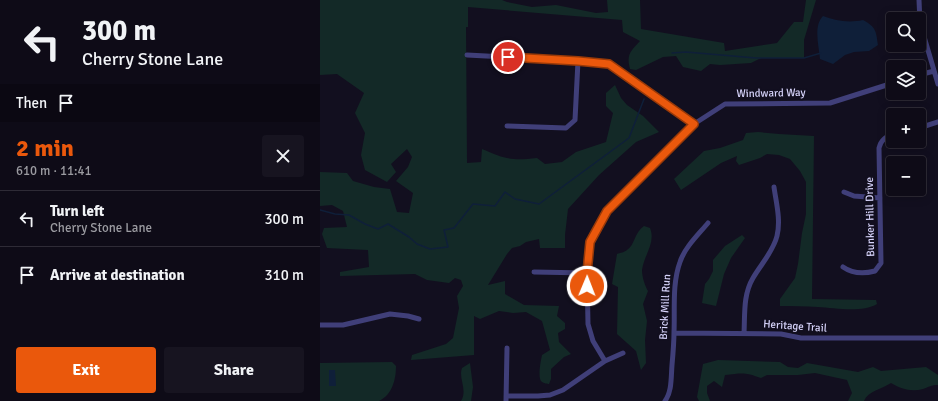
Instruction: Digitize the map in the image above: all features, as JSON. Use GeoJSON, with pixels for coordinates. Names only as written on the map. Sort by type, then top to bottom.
{"type":"FeatureCollection","features":[{"type":"Feature","properties":{"kind":"street"},"geometry":{"type":"LineString","coordinates":[[919,0],[920,23],[938,84]]}},
{"type":"Feature","properties":{"kind":"street"},"geometry":{"type":"LineString","coordinates":[[467,55],[609,64],[694,124]]}},
{"type":"Feature","properties":{"kind":"street"},"geometry":{"type":"LineString","coordinates":[[507,126],[566,128],[574,120],[578,61]]}},
{"type":"Feature","properties":{"kind":"street"},"geometry":{"type":"LineString","coordinates":[[926,73],[934,71]]}},
{"type":"Feature","properties":{"kind":"street","name":"Windward Way"},"geometry":{"type":"LineString","coordinates":[[604,361],[593,341],[588,324],[587,273],[590,242],[607,211],[694,124],[725,104],[830,103],[886,85]]}},
{"type":"Feature","properties":{"kind":"street"},"geometry":{"type":"LineString","coordinates":[[926,126],[938,122]]}},
{"type":"Feature","properties":{"kind":"street","name":"Bunker Hill Drive"},"geometry":{"type":"LineString","coordinates":[[843,267],[850,272],[867,273],[875,271],[881,263],[879,148],[881,142],[886,138]]}},
{"type":"Feature","properties":{"kind":"street"},"geometry":{"type":"LineString","coordinates":[[744,333],[747,292],[752,279],[770,252],[778,235],[778,217],[774,187]]}},
{"type":"Feature","properties":{"kind":"street"},"geometry":{"type":"LineString","coordinates":[[844,192],[854,196],[880,198]]}},
{"type":"Feature","properties":{"kind":"street","name":"Brick Mill Run"},"geometry":{"type":"LineString","coordinates":[[666,401],[670,386],[676,274],[680,261],[686,250],[708,223]]}},
{"type":"Feature","properties":{"kind":"street"},"geometry":{"type":"LineString","coordinates":[[534,272],[587,273]]}},
{"type":"Feature","properties":{"kind":"street"},"geometry":{"type":"LineString","coordinates":[[320,324],[343,325],[390,314],[419,319]]}},
{"type":"Feature","properties":{"kind":"street","name":"Heritage Trail"},"geometry":{"type":"LineString","coordinates":[[674,333],[782,334],[801,338],[938,338]]}},
{"type":"Feature","properties":{"kind":"street"},"geometry":{"type":"LineString","coordinates":[[507,348],[506,398],[550,395],[563,390],[604,361],[623,352]]}},
{"type":"Feature","properties":{"kind":"green space"},"geometry":{"type":"Polygon","coordinates":[[[320,0],[502,0],[532,7],[556,5],[596,13],[608,12],[607,0],[640,0],[641,29],[724,43],[725,51],[777,43],[794,22],[803,22],[806,0],[816,0],[804,40],[804,58],[761,58],[751,63],[720,65],[710,64],[701,71],[683,67],[676,56],[663,57],[636,70],[630,69],[630,53],[640,41],[623,32],[622,20],[468,7],[468,27],[466,27],[467,163],[481,162],[482,149],[497,155],[515,159],[537,158],[545,164],[562,162],[576,152],[606,142],[613,113],[606,106],[606,93],[615,85],[621,98],[627,105],[643,116],[659,132],[636,142],[599,175],[568,209],[565,248],[540,248],[539,239],[526,242],[520,246],[512,248],[488,285],[505,281],[505,294],[524,305],[559,306],[557,316],[565,323],[565,329],[558,333],[559,342],[571,354],[564,357],[551,369],[551,379],[549,384],[542,382],[540,377],[542,355],[550,350],[542,321],[526,312],[513,313],[499,311],[480,319],[474,316],[474,355],[411,360],[412,355],[446,344],[453,338],[459,308],[457,296],[463,286],[461,280],[455,278],[449,283],[427,280],[415,274],[340,276],[340,272],[369,267],[368,250],[327,248],[322,234],[324,228],[347,227],[343,211],[332,205],[320,206],[320,172],[347,173],[353,181],[374,187],[390,189],[397,212],[409,213],[413,193],[396,181],[408,167],[412,157],[407,149],[391,164],[396,172],[387,182],[365,170],[361,155],[365,133],[355,113],[364,93],[337,74],[320,75],[320,0]]]}},
{"type":"Feature","properties":{"kind":"green space"},"geometry":{"type":"Polygon","coordinates":[[[758,132],[814,136],[812,299],[876,300],[877,304],[871,307],[856,309],[780,306],[780,299],[795,278],[806,214],[806,182],[800,171],[790,159],[779,155],[767,154],[739,165],[736,161],[737,156],[721,163],[681,190],[674,179],[704,151],[720,148],[743,140],[746,133],[758,132]]]}},
{"type":"Feature","properties":{"kind":"green space"},"geometry":{"type":"Polygon","coordinates":[[[644,226],[650,228],[652,239],[642,270],[648,291],[643,304],[647,321],[645,340],[646,363],[641,370],[636,351],[617,334],[618,287],[612,284],[617,254],[630,248],[638,232],[644,226]]]}},
{"type":"Feature","properties":{"kind":"green space"},"geometry":{"type":"Polygon","coordinates":[[[742,235],[745,238],[731,258],[724,274],[716,306],[702,303],[705,284],[713,271],[713,260],[725,246],[742,235]]]}},
{"type":"Feature","properties":{"kind":"green space"},"geometry":{"type":"Polygon","coordinates":[[[718,360],[780,362],[788,367],[798,368],[807,363],[858,372],[873,367],[881,371],[926,367],[938,375],[938,385],[919,390],[910,390],[891,383],[872,392],[864,401],[848,401],[852,393],[847,380],[815,373],[798,375],[767,375],[761,378],[740,373],[725,375],[722,387],[714,381],[707,386],[707,393],[710,401],[699,401],[697,397],[703,364],[718,360]]]}},
{"type":"Feature","properties":{"kind":"green space"},"geometry":{"type":"Polygon","coordinates":[[[392,362],[396,366],[394,382],[387,395],[379,401],[320,401],[320,363],[392,362]]]}},
{"type":"Feature","properties":{"kind":"green space"},"geometry":{"type":"Polygon","coordinates":[[[470,363],[473,387],[471,401],[461,401],[464,393],[461,372],[462,368],[470,363]]]}},
{"type":"Feature","properties":{"kind":"water"},"geometry":{"type":"Polygon","coordinates":[[[823,16],[843,21],[863,20],[871,25],[875,30],[878,45],[869,51],[854,52],[845,55],[833,64],[820,59],[817,31],[820,20],[823,16]]]}},
{"type":"Feature","properties":{"kind":"water"},"geometry":{"type":"Polygon","coordinates":[[[329,370],[335,370],[336,386],[329,386],[329,370]]]}},
{"type":"Feature","properties":{"kind":"waterway"},"geometry":{"type":"LineString","coordinates":[[672,53],[686,52],[756,58],[804,58],[821,53]]}},
{"type":"Feature","properties":{"kind":"waterway"},"geometry":{"type":"LineString","coordinates":[[320,210],[335,214],[349,215],[378,229],[388,224],[409,237],[417,244],[430,249],[448,247],[444,230],[454,228],[473,204],[495,206],[505,192],[515,199],[539,204],[629,138],[644,99]]}},
{"type":"Feature","properties":{"kind":"route"},"geometry":{"type":"LineString","coordinates":[[508,57],[609,64],[694,124],[607,211],[590,242],[587,286]]}}]}
